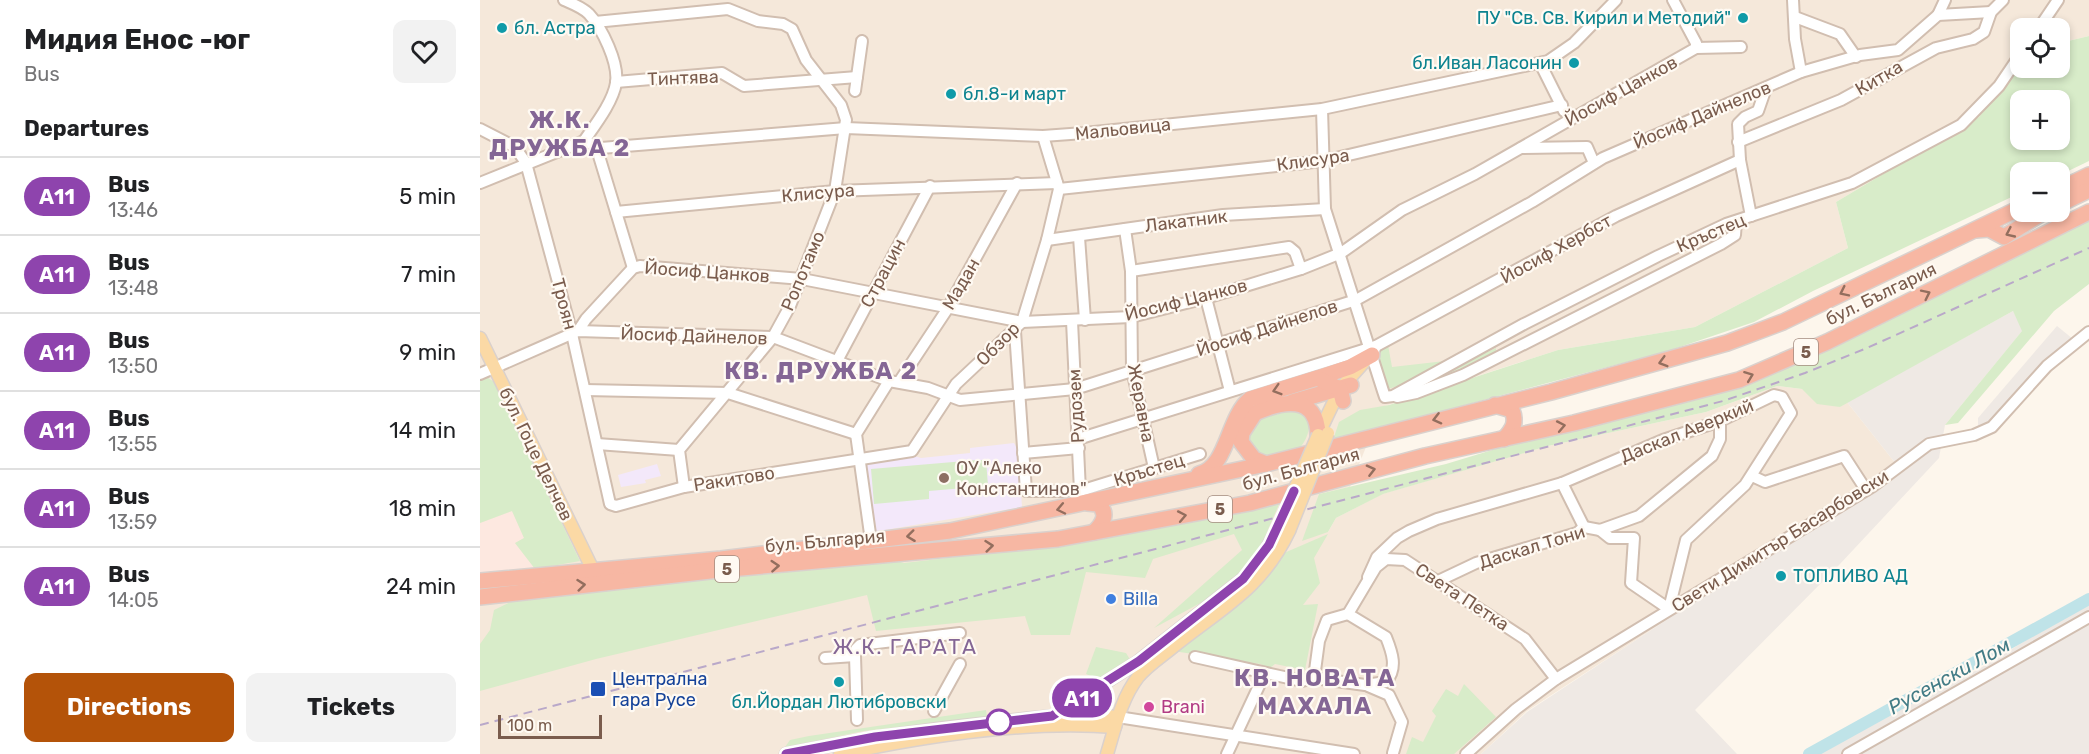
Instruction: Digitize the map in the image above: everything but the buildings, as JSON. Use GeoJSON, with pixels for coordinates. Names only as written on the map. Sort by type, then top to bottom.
{"type":"FeatureCollection","features":[{"type":"Feature","properties":{"kind":"highway"},"geometry":{"type":"LineString","coordinates":[[2070,184],[2089,175]]}},
{"type":"Feature","properties":{"kind":"highway"},"geometry":{"type":"LineString","coordinates":[[2070,199],[2089,190]]}},
{"type":"Feature","properties":{"kind":"highway","name":"бул. България"},"geometry":{"type":"LineString","coordinates":[[480,597],[718,570],[1058,539],[1250,503],[1339,478],[1706,390],[1776,365],[2089,212]]}},
{"type":"Feature","properties":{"kind":"highway","name":"бул. България"},"geometry":{"type":"LineString","coordinates":[[480,581],[721,559],[950,531],[1083,497],[1112,498],[1266,464],[1638,369],[1749,335],[1783,322],[2010,213]]}},
{"type":"Feature","properties":{"kind":"highway"},"geometry":{"type":"LineString","coordinates":[[1973,231],[1989,229],[1997,236],[2004,237],[2028,222]]}},
{"type":"Feature","properties":{"kind":"highway"},"geometry":{"type":"LineString","coordinates":[[1139,493],[1206,472],[1221,453],[1241,406],[1250,399],[1350,367],[1372,350]]}},
{"type":"Feature","properties":{"kind":"highway"},"geometry":{"type":"LineString","coordinates":[[1317,378],[1345,392]]}},
{"type":"Feature","properties":{"kind":"highway"},"geometry":{"type":"LineString","coordinates":[[1266,464],[1248,453],[1241,442],[1242,432],[1254,413],[1283,404],[1345,392]]}},
{"type":"Feature","properties":{"kind":"highway"},"geometry":{"type":"LineString","coordinates":[[1524,433],[1518,419],[1520,411],[1531,397]]}},
{"type":"Feature","properties":{"kind":"highway"},"geometry":{"type":"LineString","coordinates":[[1283,404],[1299,403],[1306,406],[1316,418],[1323,434]]}},
{"type":"Feature","properties":{"kind":"highway"},"geometry":{"type":"LineString","coordinates":[[1494,405],[1512,410],[1515,418],[1512,429],[1504,439]]}},
{"type":"Feature","properties":{"kind":"highway"},"geometry":{"type":"LineString","coordinates":[[1083,497],[1098,504],[1104,512],[1103,522],[1094,532]]}},
{"type":"Feature","properties":{"kind":"highway"},"geometry":{"type":"LineString","coordinates":[[1112,498],[1107,512],[1109,519],[1118,528]]}},
{"type":"Feature","properties":{"kind":"main road","name":"бул. Гоце Делчев"},"geometry":{"type":"LineString","coordinates":[[480,338],[593,570]]}},
{"type":"Feature","properties":{"kind":"main road"},"geometry":{"type":"LineString","coordinates":[[1107,754],[1116,722],[1128,693],[1140,675],[1253,585],[1269,567],[1323,434],[1345,392],[1372,350]]}},
{"type":"Feature","properties":{"kind":"main road"},"geometry":{"type":"LineString","coordinates":[[1052,716],[1139,661],[1243,579],[1283,530]]}},
{"type":"Feature","properties":{"kind":"main road"},"geometry":{"type":"LineString","coordinates":[[786,754],[886,735],[1052,716],[1116,722]]}},
{"type":"Feature","properties":{"kind":"main road"},"geometry":{"type":"LineString","coordinates":[[840,754],[959,735],[1116,722]]}},
{"type":"Feature","properties":{"kind":"street"},"geometry":{"type":"LineString","coordinates":[[480,183],[584,141],[616,82],[610,53],[595,22],[583,9],[564,0]]}},
{"type":"Feature","properties":{"kind":"street","name":"Мальовица"},"geometry":{"type":"LineString","coordinates":[[601,148],[846,128],[1043,136],[1322,109],[1540,63],[1574,43],[1616,0]]}},
{"type":"Feature","properties":{"kind":"street"},"geometry":{"type":"LineString","coordinates":[[1673,0],[1696,43],[1696,48],[1741,47]]}},
{"type":"Feature","properties":{"kind":"street"},"geometry":{"type":"LineString","coordinates":[[1793,0],[1795,39],[1801,72]]}},
{"type":"Feature","properties":{"kind":"street"},"geometry":{"type":"LineString","coordinates":[[1945,0],[1938,15],[1991,12]]}},
{"type":"Feature","properties":{"kind":"street","name":"Китка"},"geometry":{"type":"LineString","coordinates":[[1738,142],[1841,100],[1936,48],[1973,39],[1984,32],[1991,12],[2003,0]]}},
{"type":"Feature","properties":{"kind":"street"},"geometry":{"type":"LineString","coordinates":[[2045,18],[2054,1]]}},
{"type":"Feature","properties":{"kind":"street"},"geometry":{"type":"LineString","coordinates":[[595,22],[728,9],[758,21],[783,24],[792,29],[806,60],[841,105],[846,128]]}},
{"type":"Feature","properties":{"kind":"street","name":"Йосиф Дайнелов"},"geometry":{"type":"LineString","coordinates":[[480,374],[575,333],[773,337],[894,382],[935,389],[960,400],[1075,389],[1356,300],[1532,202],[1594,163],[1801,72],[1856,57],[1892,52],[1904,47],[1938,15]]}},
{"type":"Feature","properties":{"kind":"street"},"geometry":{"type":"LineString","coordinates":[[1795,17],[1840,34],[1856,57]]}},
{"type":"Feature","properties":{"kind":"street"},"geometry":{"type":"LineString","coordinates":[[855,91],[862,41]]}},
{"type":"Feature","properties":{"kind":"street","name":"Йосиф Цанков"},"geometry":{"type":"LineString","coordinates":[[575,333],[633,268],[661,266],[802,279],[948,308],[1018,326],[1131,317],[1206,298],[1301,269],[1341,253],[1402,210],[1521,148],[1696,48]]}},
{"type":"Feature","properties":{"kind":"street"},"geometry":{"type":"LineString","coordinates":[[1540,63],[1568,120]]}},
{"type":"Feature","properties":{"kind":"street","name":"Кръстец"},"geometry":{"type":"LineString","coordinates":[[1389,397],[1524,324],[1658,256],[1751,216],[1852,183],[1961,125],[1998,86],[2010,69]]}},
{"type":"Feature","properties":{"kind":"street","name":"Тинтява"},"geometry":{"type":"LineString","coordinates":[[616,82],[722,74],[744,86],[857,77]]}},
{"type":"Feature","properties":{"kind":"street"},"geometry":{"type":"LineString","coordinates":[[1751,216],[1740,160],[1738,124],[1745,117],[1758,111],[1767,88]]}},
{"type":"Feature","properties":{"kind":"street","name":"Клисура"},"geometry":{"type":"LineString","coordinates":[[616,212],[835,191],[1017,183],[1058,186],[1323,161],[1562,105]]}},
{"type":"Feature","properties":{"kind":"street"},"geometry":{"type":"LineString","coordinates":[[1322,109],[1325,209],[1389,397],[1416,393],[1463,375],[1721,244],[1735,235],[1736,222]]}},
{"type":"Feature","properties":{"kind":"street","name":"Ропотамо"},"geometry":{"type":"LineString","coordinates":[[679,450],[773,337],[802,279],[835,191],[846,128]]}},
{"type":"Feature","properties":{"kind":"street"},"geometry":{"type":"LineString","coordinates":[[480,129],[514,147],[526,163]]}},
{"type":"Feature","properties":{"kind":"street","name":"Обзор"},"geometry":{"type":"LineString","coordinates":[[861,460],[910,453],[958,381],[1018,326],[1047,240],[1058,186],[1043,136]]}},
{"type":"Feature","properties":{"kind":"street"},"geometry":{"type":"LineString","coordinates":[[584,141],[601,148],[599,156],[633,268]]}},
{"type":"Feature","properties":{"kind":"street"},"geometry":{"type":"LineString","coordinates":[[1521,148],[1587,147],[1594,163]]}},
{"type":"Feature","properties":{"kind":"street","name":"Йосиф Хербст"},"geometry":{"type":"LineString","coordinates":[[1023,453],[1078,443],[1143,418],[1372,350],[1616,216],[1740,160]]}},
{"type":"Feature","properties":{"kind":"street","name":"Троян"},"geometry":{"type":"LineString","coordinates":[[526,163],[575,333],[610,504]]}},
{"type":"Feature","properties":{"kind":"street","name":"Мадан"},"geometry":{"type":"LineString","coordinates":[[856,434],[948,308],[1017,183]]}},
{"type":"Feature","properties":{"kind":"street","name":"Страцин"},"geometry":{"type":"LineString","coordinates":[[837,361],[930,186]]}},
{"type":"Feature","properties":{"kind":"street","name":"Лакатник"},"geometry":{"type":"LineString","coordinates":[[1047,240],[1223,216],[1325,209]]}},
{"type":"Feature","properties":{"kind":"street","name":"Жеравна"},"geometry":{"type":"LineString","coordinates":[[1125,229],[1131,271],[1132,370],[1154,468]]}},
{"type":"Feature","properties":{"kind":"street"},"geometry":{"type":"LineString","coordinates":[[1079,237],[1085,320]]}},
{"type":"Feature","properties":{"kind":"street"},"geometry":{"type":"LineString","coordinates":[[1131,271],[1289,248],[1294,252],[1301,269]]}},
{"type":"Feature","properties":{"kind":"street"},"geometry":{"type":"LineString","coordinates":[[1206,298],[1230,391]]}},
{"type":"Feature","properties":{"kind":"street","name":"Рудозем"},"geometry":{"type":"LineString","coordinates":[[1072,321],[1083,497]]}},
{"type":"Feature","properties":{"kind":"street"},"geometry":{"type":"LineString","coordinates":[[1018,326],[1023,453]]}},
{"type":"Feature","properties":{"kind":"street","name":"Свети Димитър Басарбовски"},"geometry":{"type":"LineString","coordinates":[[1466,754],[1516,709],[1556,680],[1866,490],[1929,444],[1974,435],[1992,428],[2047,366],[2089,332]]}},
{"type":"Feature","properties":{"kind":"street"},"geometry":{"type":"LineString","coordinates":[[585,390],[728,393],[856,434],[872,541]]}},
{"type":"Feature","properties":{"kind":"street","name":"Даскал Аверкий"},"geometry":{"type":"LineString","coordinates":[[1368,578],[1377,558],[1397,538],[1409,531],[1437,519],[1562,483],[1663,440],[1720,421],[1774,395],[1782,397],[1791,413],[1752,476],[1686,540],[1669,609]]}},
{"type":"Feature","properties":{"kind":"street","name":"Даскал Тони"},"geometry":{"type":"LineString","coordinates":[[1438,581],[1476,563],[1577,533],[1584,527],[1600,530],[1639,516],[1712,456],[1720,439],[1720,421]]}},
{"type":"Feature","properties":{"kind":"street"},"geometry":{"type":"LineString","coordinates":[[597,444],[679,450],[684,487]]}},
{"type":"Feature","properties":{"kind":"street","name":"Кръстец"},"geometry":{"type":"LineString","coordinates":[[1023,453],[1026,491],[1083,497],[1154,468],[1200,454]]}},
{"type":"Feature","properties":{"kind":"street"},"geometry":{"type":"LineString","coordinates":[[1752,476],[1765,482],[1844,456],[1866,490]]}},
{"type":"Feature","properties":{"kind":"street","name":"Ракитово"},"geometry":{"type":"LineString","coordinates":[[610,504],[616,506],[684,487],[861,460]]}},
{"type":"Feature","properties":{"kind":"street"},"geometry":{"type":"LineString","coordinates":[[1562,483],[1584,527]]}},
{"type":"Feature","properties":{"kind":"street"},"geometry":{"type":"LineString","coordinates":[[1600,530],[1610,538],[1634,538],[1631,583],[1669,609]]}},
{"type":"Feature","properties":{"kind":"street","name":"Света Петка"},"geometry":{"type":"LineString","coordinates":[[1348,614],[1368,578],[1382,562],[1395,558],[1405,560],[1525,639],[1556,680]]}},
{"type":"Feature","properties":{"kind":"street"},"geometry":{"type":"LineString","coordinates":[[1314,678],[1319,641],[1327,620],[1348,614],[1386,637],[1392,653],[1393,672],[1386,682],[1365,685]]}},
{"type":"Feature","properties":{"kind":"street"},"geometry":{"type":"LineString","coordinates":[[1848,754],[2089,617]]}},
{"type":"Feature","properties":{"kind":"street"},"geometry":{"type":"LineString","coordinates":[[825,658],[855,652],[867,642],[960,633]]}},
{"type":"Feature","properties":{"kind":"street"},"geometry":{"type":"LineString","coordinates":[[855,652],[857,720]]}},
{"type":"Feature","properties":{"kind":"street"},"geometry":{"type":"LineString","coordinates":[[1195,657],[1302,681],[1314,678],[1365,685],[1389,694],[1402,722],[1393,754]]}},
{"type":"Feature","properties":{"kind":"street"},"geometry":{"type":"LineString","coordinates":[[934,711],[960,664]]}},
{"type":"Feature","properties":{"kind":"street"},"geometry":{"type":"LineString","coordinates":[[1227,754],[1266,674]]}},
{"type":"Feature","properties":{"kind":"street"},"geometry":{"type":"LineString","coordinates":[[1116,722],[1235,737],[1299,750],[1354,754]]}},
{"type":"Feature","properties":{"kind":"shaded area"},"geometry":{"type":"Polygon","coordinates":[[[480,0],[2089,0],[2089,36],[2070,41],[2070,18],[2010,18],[2010,75],[1979,117],[1836,202],[1848,248],[1695,327],[1558,350],[1382,407],[1350,487],[1319,494],[1328,532],[1336,518],[1382,494],[1548,446],[1706,412],[1777,386],[1802,389],[1840,407],[1847,402],[1896,464],[1866,490],[1527,711],[1481,754],[480,754],[480,0]]]}},
{"type":"Feature","properties":{"kind":"shaded area"},"geometry":{"type":"Polygon","coordinates":[[[2013,311],[2023,330],[1945,425],[1939,458],[1840,564],[1695,710],[1737,754],[1481,754],[1527,712],[1798,533],[1896,464],[1847,402],[2013,311]]]}},
{"type":"Feature","properties":{"kind":"shaded area"},"geometry":{"type":"Polygon","coordinates":[[[2057,326],[2073,339],[1990,424],[1982,428],[1978,426],[1978,418],[2057,326]]]}},
{"type":"Feature","properties":{"kind":"shaded area","name":"ОУ \"Алеко Константинов\""},"geometry":{"type":"Polygon","coordinates":[[[1014,443],[1018,450],[1022,507],[873,532],[866,462],[911,455],[921,458],[970,453],[970,448],[1014,443]]]}},
{"type":"Feature","properties":{"kind":"shaded area"},"geometry":{"type":"Polygon","coordinates":[[[657,464],[661,476],[645,480],[646,483],[621,487],[618,475],[657,464]]]}},
{"type":"Feature","properties":{"kind":"shaded area"},"geometry":{"type":"Polygon","coordinates":[[[512,511],[524,538],[515,543],[540,575],[480,581],[480,523],[512,511]]]}},
{"type":"Feature","properties":{"kind":"shaded area"},"geometry":{"type":"Polygon","coordinates":[[[2089,602],[2089,754],[1808,754],[1979,669],[2089,602]]]}},
{"type":"Feature","properties":{"kind":"green space"},"geometry":{"type":"Polygon","coordinates":[[[2089,36],[2089,161],[2070,170],[2070,162],[2010,162],[2010,198],[1813,291],[1754,322],[1668,351],[1333,440],[1339,422],[1360,410],[1389,405],[1558,350],[1695,327],[1848,248],[1836,202],[1979,117],[2010,75],[2010,78],[2070,78],[2070,41],[2089,36]]]}},
{"type":"Feature","properties":{"kind":"green space"},"geometry":{"type":"Polygon","coordinates":[[[2089,218],[2089,284],[2054,311],[1958,423],[1945,425],[2022,331],[2013,311],[1840,407],[1817,404],[1802,389],[1777,386],[1706,412],[1548,446],[1383,494],[1336,518],[1328,532],[1302,541],[1319,494],[1446,464],[1538,436],[1676,403],[2089,218]]]}},
{"type":"Feature","properties":{"kind":"green space"},"geometry":{"type":"Polygon","coordinates":[[[1388,345],[1392,367],[1445,361],[1451,369],[1496,348],[1496,356],[1401,395],[1446,371],[1385,390],[1375,354],[1378,349],[1388,345]]]}},
{"type":"Feature","properties":{"kind":"green space"},"geometry":{"type":"Polygon","coordinates":[[[487,377],[494,382],[580,561],[535,569],[515,543],[524,538],[512,511],[480,523],[480,379],[487,377]]]}},
{"type":"Feature","properties":{"kind":"green space"},"geometry":{"type":"Polygon","coordinates":[[[1291,407],[1303,411],[1310,423],[1308,434],[1298,449],[1283,456],[1253,452],[1247,437],[1258,416],[1275,412],[1278,415],[1277,411],[1291,407]]]}},
{"type":"Feature","properties":{"kind":"green space"},"geometry":{"type":"Polygon","coordinates":[[[986,460],[988,486],[929,491],[929,499],[874,504],[871,469],[986,460]]]}},
{"type":"Feature","properties":{"kind":"green space"},"geometry":{"type":"Polygon","coordinates":[[[1280,502],[1255,560],[1208,599],[1154,628],[1242,550],[1234,534],[1153,559],[1145,578],[1086,572],[1070,635],[1031,635],[1025,616],[876,631],[867,595],[596,659],[480,691],[480,644],[490,630],[494,610],[523,596],[897,561],[904,563],[1034,548],[1280,502]]]}},
{"type":"Feature","properties":{"kind":"green space"},"geometry":{"type":"Polygon","coordinates":[[[1328,534],[1314,558],[1320,583],[1303,605],[1318,604],[1305,670],[1275,664],[1270,668],[1260,664],[1173,651],[1264,580],[1284,553],[1328,534]]]}},
{"type":"Feature","properties":{"kind":"green space"},"geometry":{"type":"Polygon","coordinates":[[[1096,647],[1126,653],[1131,661],[1086,690],[1091,676],[1086,674],[1096,647]]]}},
{"type":"Feature","properties":{"kind":"green space"},"geometry":{"type":"Polygon","coordinates":[[[1464,684],[1496,717],[1454,754],[1406,754],[1412,737],[1423,742],[1436,716],[1432,711],[1446,689],[1458,696],[1464,684]]]}},
{"type":"Feature","properties":{"kind":"green space"},"geometry":{"type":"Polygon","coordinates":[[[986,710],[987,717],[864,731],[785,747],[790,740],[809,736],[986,710]]]}},
{"type":"Feature","properties":{"kind":"waterway","name":"Русенски Лом"},"geometry":{"type":"LineString","coordinates":[[1809,754],[2089,599]]}},
{"type":"Feature","properties":{"kind":"railway"},"geometry":{"type":"LineString","coordinates":[[480,725],[1723,401],[1805,373],[1867,348],[2089,248]]}},
{"type":"Feature","properties":{"kind":"bus line","name":"А11"},"geometry":{"type":"LineString","coordinates":[[786,754],[852,740],[920,730],[1052,716],[1139,661],[1243,579],[1258,563],[1269,545],[1294,491]]}},
{"type":"Feature","properties":{"kind":"place","name":"ПУ \"Св. Св. Кирил и Методий\""},"geometry":{"type":"Point","coordinates":[1743,18]}},
{"type":"Feature","properties":{"kind":"place","name":"бл. Астра"},"geometry":{"type":"Point","coordinates":[502,28]}},
{"type":"Feature","properties":{"kind":"place","name":"бл.Иван Ласонин"},"geometry":{"type":"Point","coordinates":[1574,63]}},
{"type":"Feature","properties":{"kind":"place","name":"бл.8-и март"},"geometry":{"type":"Point","coordinates":[951,94]}},
{"type":"Feature","properties":{"kind":"place","name":"ОУ \"Алеко Константинов\""},"geometry":{"type":"Point","coordinates":[944,478]}},
{"type":"Feature","properties":{"kind":"place","name":"ТОПЛИВО АД"},"geometry":{"type":"Point","coordinates":[1781,576]}},
{"type":"Feature","properties":{"kind":"place","name":"Billa"},"geometry":{"type":"Point","coordinates":[1111,599]}},
{"type":"Feature","properties":{"kind":"place","name":"бл.Йордан Лютибровски"},"geometry":{"type":"Point","coordinates":[839,682]}},
{"type":"Feature","properties":{"kind":"place","name":"Централна гара Русе"},"geometry":{"type":"Point","coordinates":[598,689]}},
{"type":"Feature","properties":{"kind":"place","name":"Brani"},"geometry":{"type":"Point","coordinates":[1149,707]}},
{"type":"Feature","properties":{"kind":"district","name":"Ж.К. ДРУЖБА 2"},"geometry":{"type":"Point","coordinates":[560,134]}},
{"type":"Feature","properties":{"kind":"district","name":"КВ. ДРУЖБА 2"},"geometry":{"type":"Point","coordinates":[821,371]}},
{"type":"Feature","properties":{"kind":"district","name":"Ж.К. ГАРАТА"},"geometry":{"type":"Point","coordinates":[905,647]}},
{"type":"Feature","properties":{"kind":"district","name":"КВ. НОВАТА МАХАЛА"},"geometry":{"type":"Point","coordinates":[1315,692]}}]}
